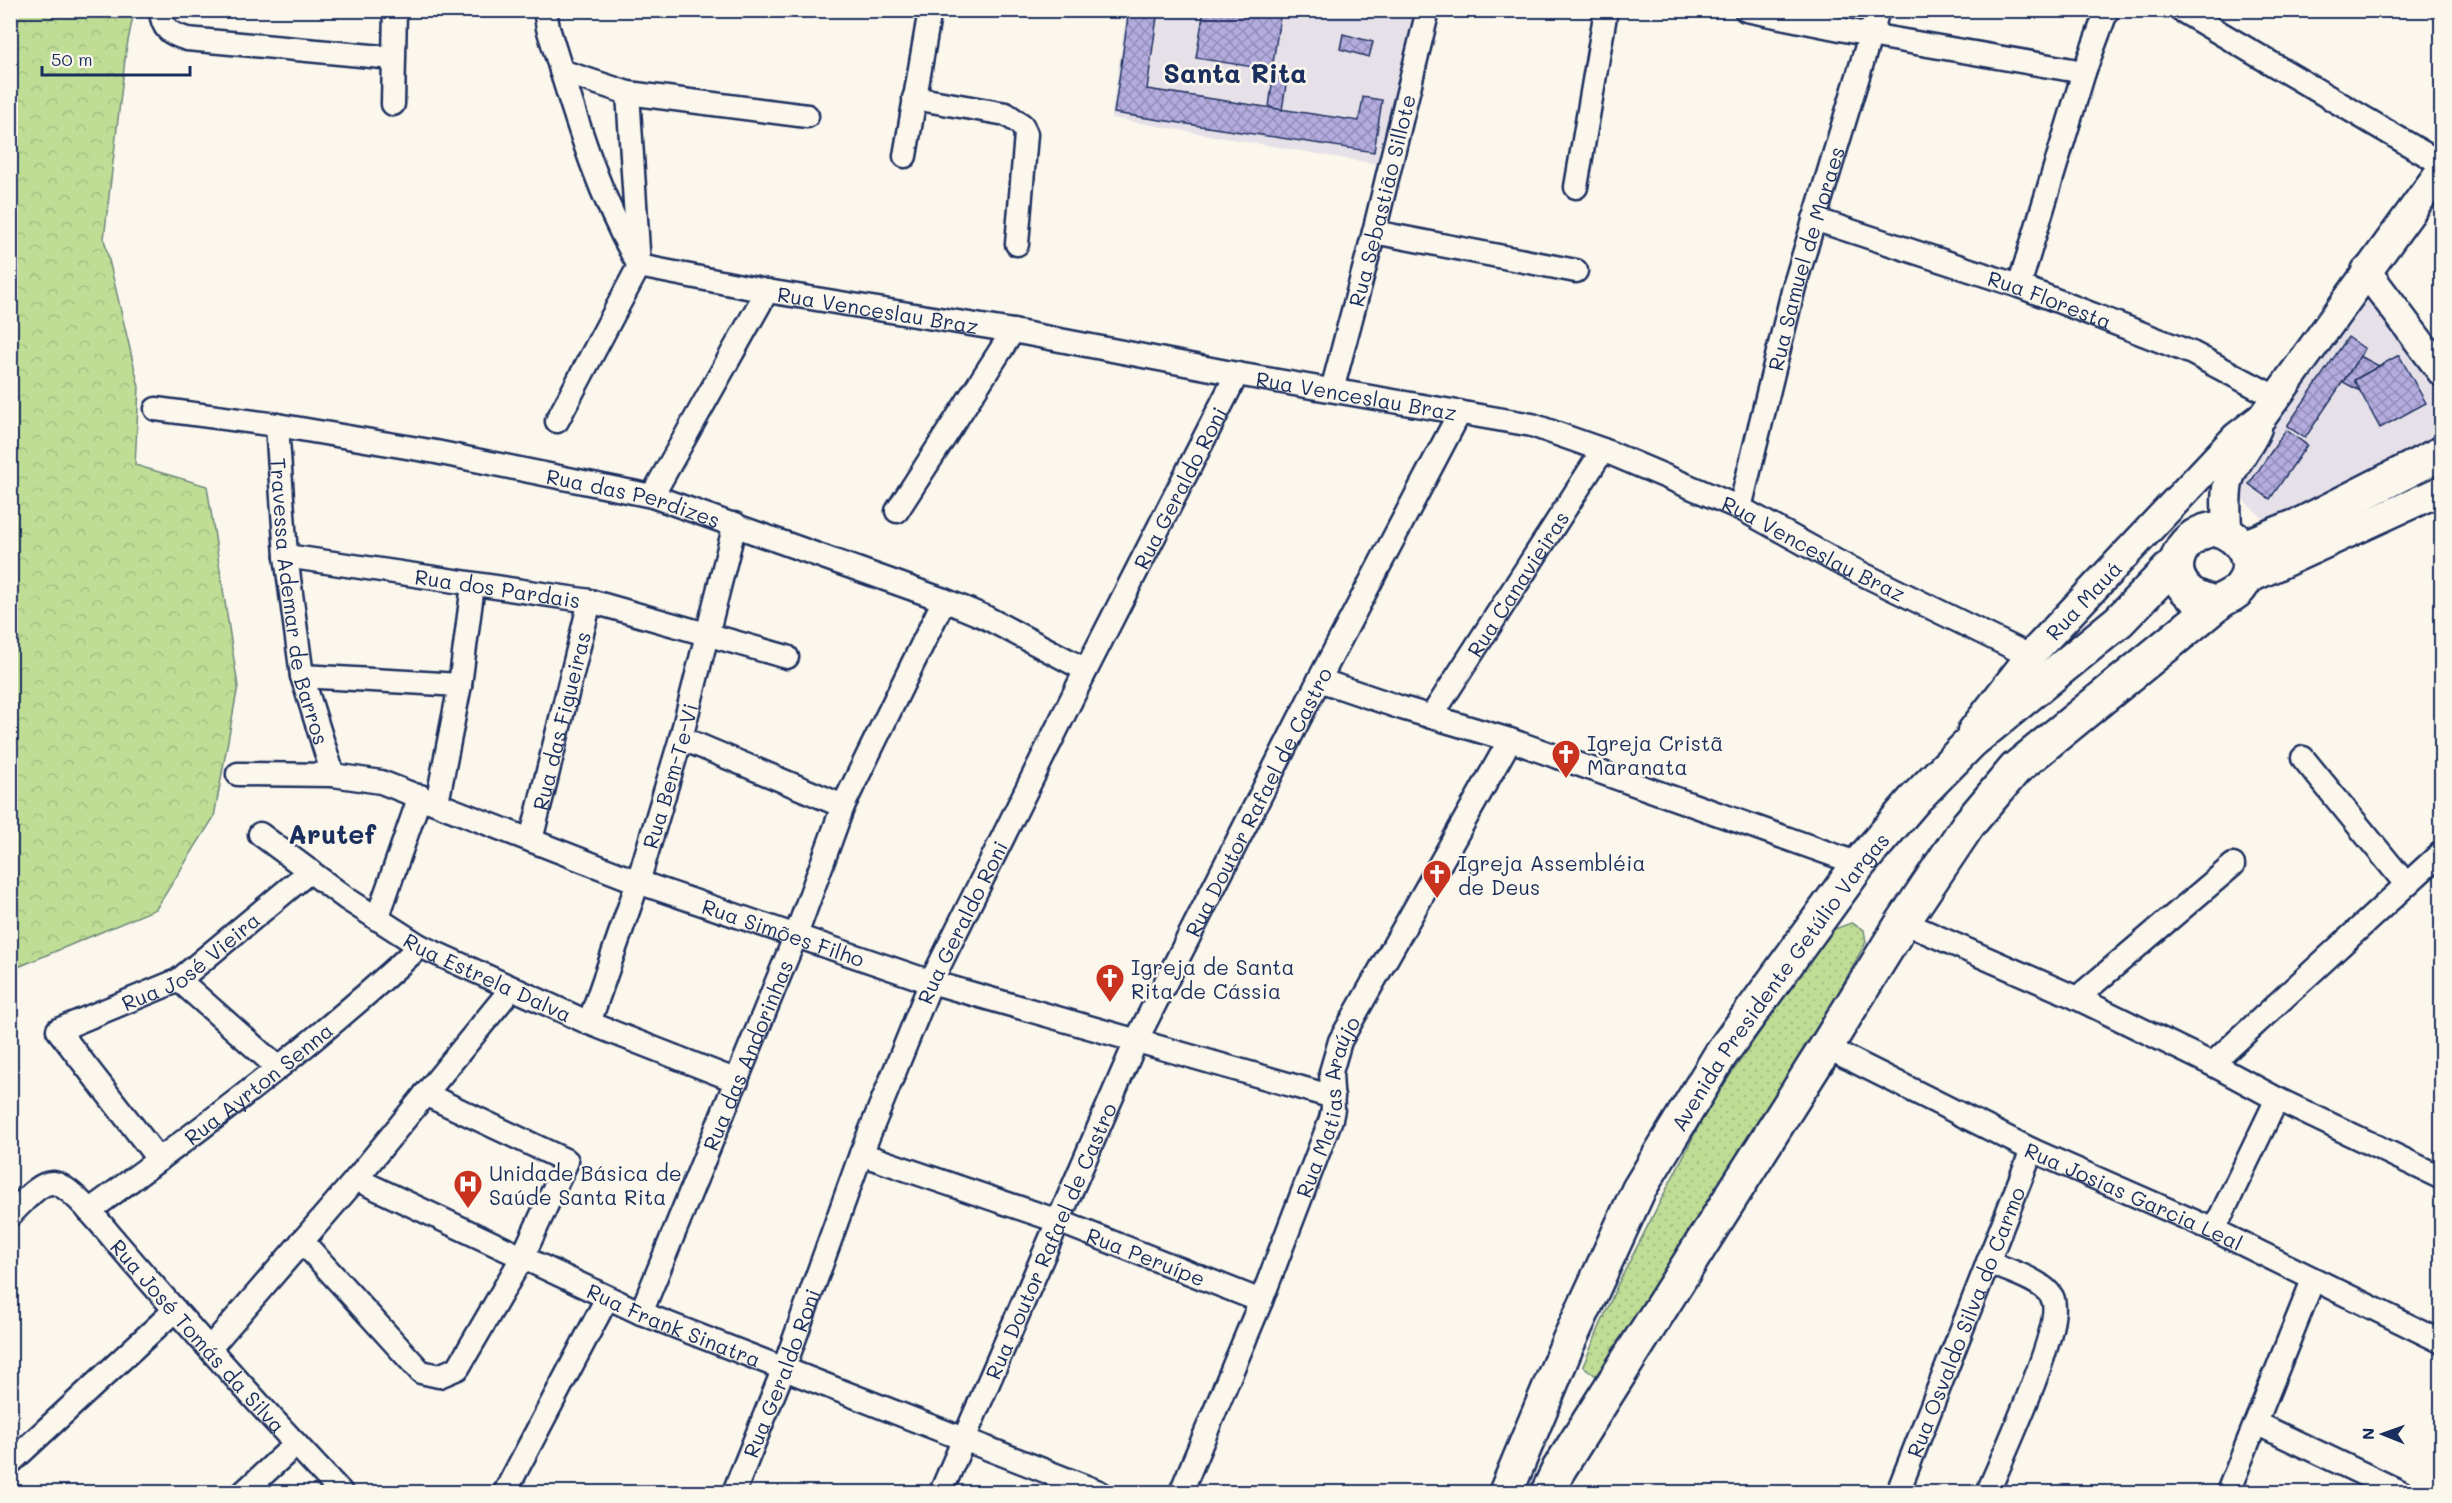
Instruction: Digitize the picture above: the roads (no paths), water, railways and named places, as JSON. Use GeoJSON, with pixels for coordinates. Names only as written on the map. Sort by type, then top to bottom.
{"type":"FeatureCollection","features":[{"type":"Feature","properties":{"kind":"main road"},"geometry":{"type":"LineString","coordinates":[[2236,540],[2302,524],[2442,453]]}},
{"type":"Feature","properties":{"kind":"main road"},"geometry":{"type":"LineString","coordinates":[[1548,1492],[1564,1461],[1903,922],[1968,825],[2015,769],[2058,731],[2217,604],[2239,590],[2246,580],[2248,558],[2236,540],[2217,530],[2205,530],[2186,541],[2179,556],[2178,573],[2188,592],[2217,604]]}},
{"type":"Feature","properties":{"kind":"main road","name":"Avenida Presidente Getúlio Vargas"},"geometry":{"type":"LineString","coordinates":[[1506,1492],[1573,1334],[1640,1189],[1721,1054],[1859,864],[1942,770],[1971,741],[2119,621],[2179,556]]}},
{"type":"Feature","properties":{"kind":"street"},"geometry":{"type":"LineString","coordinates":[[160,10],[161,22],[171,34],[187,39],[393,58]]}},
{"type":"Feature","properties":{"kind":"street"},"geometry":{"type":"LineString","coordinates":[[393,104],[395,10]]}},
{"type":"Feature","properties":{"kind":"street"},"geometry":{"type":"LineString","coordinates":[[545,10],[561,71],[593,166],[619,231],[639,266]]}},
{"type":"Feature","properties":{"kind":"street"},"geometry":{"type":"LineString","coordinates":[[905,156],[930,10]]}},
{"type":"Feature","properties":{"kind":"street","name":"Rua Sebastião Sillote"},"geometry":{"type":"LineString","coordinates":[[1332,390],[1374,232],[1428,10]]}},
{"type":"Feature","properties":{"kind":"street"},"geometry":{"type":"LineString","coordinates":[[1576,187],[1606,10]]}},
{"type":"Feature","properties":{"kind":"street"},"geometry":{"type":"LineString","coordinates":[[1746,10],[1870,35],[2085,72]]}},
{"type":"Feature","properties":{"kind":"street","name":"Rua Samuel de Moraes"},"geometry":{"type":"LineString","coordinates":[[1740,508],[1794,287],[1878,10]]}},
{"type":"Feature","properties":{"kind":"street"},"geometry":{"type":"LineString","coordinates":[[2019,286],[2085,72],[2107,10]]}},
{"type":"Feature","properties":{"kind":"street"},"geometry":{"type":"LineString","coordinates":[[2181,10],[2442,164]]}},
{"type":"Feature","properties":{"kind":"street"},"geometry":{"type":"LineString","coordinates":[[561,71],[628,93],[807,116]]}},
{"type":"Feature","properties":{"kind":"street"},"geometry":{"type":"LineString","coordinates":[[557,421],[639,266],[628,93]]}},
{"type":"Feature","properties":{"kind":"street"},"geometry":{"type":"LineString","coordinates":[[914,98],[1006,114],[1022,125],[1026,135],[1017,244]]}},
{"type":"Feature","properties":{"kind":"street","name":"Rua Mauá"},"geometry":{"type":"LineString","coordinates":[[2236,540],[2227,492],[2230,478],[2252,443],[2269,407],[2366,270],[2442,169]]}},
{"type":"Feature","properties":{"kind":"street","name":"Rua Floresta"},"geometry":{"type":"LineString","coordinates":[[1814,219],[2019,286],[2192,353],[2269,407]]}},
{"type":"Feature","properties":{"kind":"street"},"geometry":{"type":"LineString","coordinates":[[1374,232],[1576,271]]}},
{"type":"Feature","properties":{"kind":"street","name":"Rua Venceslau Braz"},"geometry":{"type":"LineString","coordinates":[[639,266],[766,291],[1014,331],[1237,374],[1532,425],[1603,450],[1740,508],[1836,561],[2030,656]]}},
{"type":"Feature","properties":{"kind":"street"},"geometry":{"type":"LineString","coordinates":[[2366,270],[2442,372]]}},
{"type":"Feature","properties":{"kind":"street"},"geometry":{"type":"LineString","coordinates":[[652,496],[766,291]]}},
{"type":"Feature","properties":{"kind":"street"},"geometry":{"type":"LineString","coordinates":[[897,511],[1014,331]]}},
{"type":"Feature","properties":{"kind":"street","name":"Rua Geraldo Roni"},"geometry":{"type":"LineString","coordinates":[[734,1492],[784,1368],[861,1154],[931,982],[1086,670],[1237,374]]}},
{"type":"Feature","properties":{"kind":"street","name":"Rua Mauá"},"geometry":{"type":"LineString","coordinates":[[1942,770],[2030,656],[2236,437],[2269,407]]}},
{"type":"Feature","properties":{"kind":"street","name":"Rua das Perdizes"},"geometry":{"type":"LineString","coordinates":[[156,409],[277,425],[436,452],[652,496],[944,600],[985,617],[1086,670]]}},
{"type":"Feature","properties":{"kind":"street","name":"Rua Doutor Rafael de Castro"},"geometry":{"type":"LineString","coordinates":[[941,1492],[1137,1039],[1319,680],[1460,412]]}},
{"type":"Feature","properties":{"kind":"street","name":"Travessa Ademar de Barros"},"geometry":{"type":"LineString","coordinates":[[277,425],[286,556],[302,676],[333,775]]}},
{"type":"Feature","properties":{"kind":"street","name":"Rua Mauá"},"geometry":{"type":"LineString","coordinates":[[2179,556],[2181,527],[2186,512],[2236,437]]}},
{"type":"Feature","properties":{"kind":"street","name":"Rua Canavieiras"},"geometry":{"type":"LineString","coordinates":[[1431,717],[1603,450]]}},
{"type":"Feature","properties":{"kind":"street"},"geometry":{"type":"LineString","coordinates":[[2246,580],[2442,490]]}},
{"type":"Feature","properties":{"kind":"street","name":"Rua Bem-Te-Vi"},"geometry":{"type":"LineString","coordinates":[[589,1023],[638,882],[681,738],[735,524]]}},
{"type":"Feature","properties":{"kind":"street","name":"Rua dos Pardais"},"geometry":{"type":"LineString","coordinates":[[286,556],[590,601],[708,632],[788,657]]}},
{"type":"Feature","properties":{"kind":"street"},"geometry":{"type":"LineString","coordinates":[[377,919],[428,799],[460,685],[473,585]]}},
{"type":"Feature","properties":{"kind":"street","name":"Rua das Andorinhas"},"geometry":{"type":"LineString","coordinates":[[641,1313],[796,935],[843,806],[944,600]]}},
{"type":"Feature","properties":{"kind":"street","name":"Rua das Figueiras"},"geometry":{"type":"LineString","coordinates":[[531,840],[590,601]]}},
{"type":"Feature","properties":{"kind":"street"},"geometry":{"type":"LineString","coordinates":[[302,676],[460,685]]}},
{"type":"Feature","properties":{"kind":"street"},"geometry":{"type":"LineString","coordinates":[[1319,680],[1510,740],[1859,864]]}},
{"type":"Feature","properties":{"kind":"street"},"geometry":{"type":"LineString","coordinates":[[681,738],[843,806]]}},
{"type":"Feature","properties":{"kind":"street","name":"Rua Matias Araújo"},"geometry":{"type":"LineString","coordinates":[[1181,1492],[1261,1301],[1331,1119],[1333,1097],[1331,1072],[1340,1041],[1510,740]]}},
{"type":"Feature","properties":{"kind":"street"},"geometry":{"type":"LineString","coordinates":[[2303,758],[2406,884]]}},
{"type":"Feature","properties":{"kind":"street","name":"Rua Simões Filho"},"geometry":{"type":"LineString","coordinates":[[238,774],[333,775],[381,782],[638,882],[931,982],[1137,1039],[1333,1097]]}},
{"type":"Feature","properties":{"kind":"street","name":"Rua Estrela Dalva"},"geometry":{"type":"LineString","coordinates":[[260,834],[377,919],[420,946],[589,1023],[737,1081]]}},
{"type":"Feature","properties":{"kind":"street"},"geometry":{"type":"LineString","coordinates":[[2212,1064],[2406,884],[2439,858]]}},
{"type":"Feature","properties":{"kind":"street"},"geometry":{"type":"LineString","coordinates":[[2077,998],[2234,865]]}},
{"type":"Feature","properties":{"kind":"street","name":"Rua José Vieira"},"geometry":{"type":"LineString","coordinates":[[159,1160],[58,1030],[179,980],[309,871]]}},
{"type":"Feature","properties":{"kind":"street"},"geometry":{"type":"LineString","coordinates":[[1903,922],[2077,998],[2212,1064],[2277,1099],[2441,1177]]}},
{"type":"Feature","properties":{"kind":"street","name":"Rua Ayrton Senna"},"geometry":{"type":"LineString","coordinates":[[89,1211],[159,1160],[278,1067],[420,946]]}},
{"type":"Feature","properties":{"kind":"street"},"geometry":{"type":"LineString","coordinates":[[179,980],[278,1067]]}},
{"type":"Feature","properties":{"kind":"street"},"geometry":{"type":"LineString","coordinates":[[210,1348],[356,1179],[512,988]]}},
{"type":"Feature","properties":{"kind":"street","name":"Rua Josias Garcia Leal"},"geometry":{"type":"LineString","coordinates":[[1826,1047],[2032,1150],[2214,1230],[2442,1342]]}},
{"type":"Feature","properties":{"kind":"street"},"geometry":{"type":"LineString","coordinates":[[302,1241],[421,1372],[439,1376],[458,1368],[522,1258],[567,1161],[425,1094]]}},
{"type":"Feature","properties":{"kind":"street"},"geometry":{"type":"LineString","coordinates":[[2214,1230],[2277,1099]]}},
{"type":"Feature","properties":{"kind":"street","name":"Rua Osvaldo Silva do Carmo"},"geometry":{"type":"LineString","coordinates":[[1898,1492],[2032,1150]]}},
{"type":"Feature","properties":{"kind":"street","name":"Rua Peruípe"},"geometry":{"type":"LineString","coordinates":[[861,1154],[1058,1221],[1261,1301]]}},
{"type":"Feature","properties":{"kind":"street","name":"Rua Frank Sinatra"},"geometry":{"type":"LineString","coordinates":[[356,1179],[641,1313],[1099,1492]]}},
{"type":"Feature","properties":{"kind":"street","name":"Rua José Tomás da Silva"},"geometry":{"type":"LineString","coordinates":[[10,1215],[39,1188],[53,1183],[65,1189],[89,1211],[175,1310],[341,1492]]}},
{"type":"Feature","properties":{"kind":"street"},"geometry":{"type":"LineString","coordinates":[[1988,1262],[2040,1285],[2051,1295],[2055,1305],[2049,1344],[1988,1492]]}},
{"type":"Feature","properties":{"kind":"street"},"geometry":{"type":"LineString","coordinates":[[2228,1492],[2313,1280]]}},
{"type":"Feature","properties":{"kind":"street"},"geometry":{"type":"LineString","coordinates":[[506,1492],[607,1298]]}},
{"type":"Feature","properties":{"kind":"street"},"geometry":{"type":"LineString","coordinates":[[10,1463],[175,1310]]}},
{"type":"Feature","properties":{"kind":"street"},"geometry":{"type":"LineString","coordinates":[[2256,1423],[2393,1491]]}},
{"type":"Feature","properties":{"kind":"street"},"geometry":{"type":"LineString","coordinates":[[244,1492],[296,1444]]}},
{"type":"Feature","properties":{"kind":"place","name":"Igreja Cristã Maranata"},"geometry":{"type":"Point","coordinates":[1566,780]}},
{"type":"Feature","properties":{"kind":"place","name":"Igreja Assembléia de Deus"},"geometry":{"type":"Point","coordinates":[1437,900]}},
{"type":"Feature","properties":{"kind":"place","name":"Igreja de Santa Rita de Cássia"},"geometry":{"type":"Point","coordinates":[1110,1004]}},
{"type":"Feature","properties":{"kind":"place","name":"Unidade Básica de Saúde Santa Rita"},"geometry":{"type":"Point","coordinates":[468,1210]}},
{"type":"Feature","properties":{"kind":"district","name":"Santa Rita"},"geometry":{"type":"Point","coordinates":[1235,72]}},
{"type":"Feature","properties":{"kind":"district","name":"Arutef"},"geometry":{"type":"Point","coordinates":[332,833]}}]}
